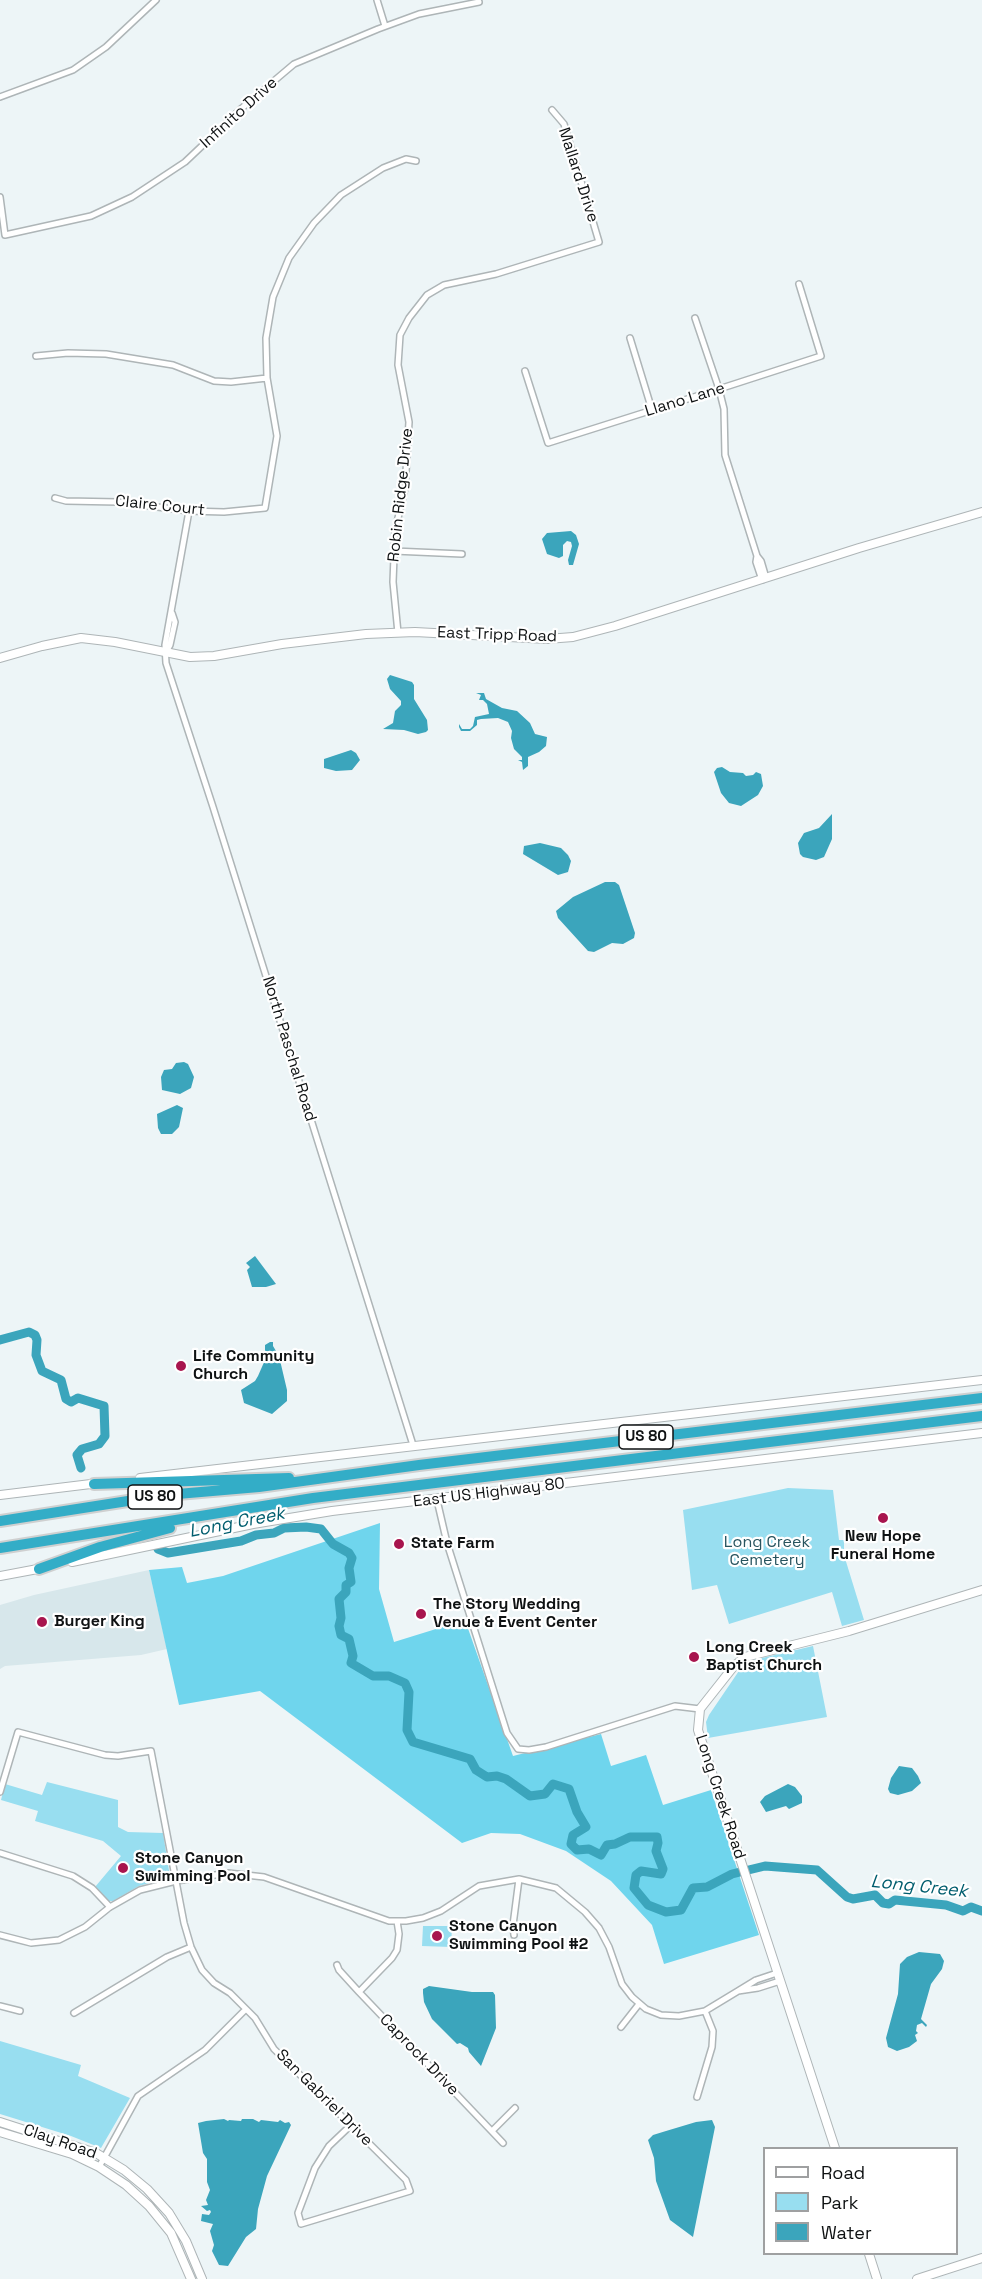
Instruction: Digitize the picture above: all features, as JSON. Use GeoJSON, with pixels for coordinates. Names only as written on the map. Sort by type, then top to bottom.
{"type":"FeatureCollection","features":[{"type":"Feature","properties":{"kind":"highway","name":"US 80"},"geometry":{"type":"LineString","coordinates":[[0,1521],[166,1496],[982,1398]]}},
{"type":"Feature","properties":{"kind":"highway","name":"US 80"},"geometry":{"type":"LineString","coordinates":[[0,1548],[313,1498],[982,1416]]}},
{"type":"Feature","properties":{"kind":"highway"},"geometry":{"type":"LineString","coordinates":[[94,1484],[277,1477],[310,1479]]}},
{"type":"Feature","properties":{"kind":"highway"},"geometry":{"type":"LineString","coordinates":[[39,1569],[130,1537],[313,1498]]}},
{"type":"Feature","properties":{"kind":"main road","name":"East Tripp Road"},"geometry":{"type":"LineString","coordinates":[[0,658],[81,638],[115,642],[165,654],[190,657],[214,656],[366,633],[565,638],[615,626],[868,545],[982,512]]}},
{"type":"Feature","properties":{"kind":"main road"},"geometry":{"type":"LineString","coordinates":[[0,1495],[982,1380]]}},
{"type":"Feature","properties":{"kind":"main road","name":"East US Highway 80"},"geometry":{"type":"LineString","coordinates":[[0,1576],[253,1524],[332,1511],[982,1432]]}},
{"type":"Feature","properties":{"kind":"main road"},"geometry":{"type":"LineString","coordinates":[[700,1709],[734,1666],[745,1658],[849,1631],[982,1590]]}},
{"type":"Feature","properties":{"kind":"main road","name":"Long Creek Road"},"geometry":{"type":"LineString","coordinates":[[700,1709],[698,1730],[835,2147]]}},
{"type":"Feature","properties":{"kind":"main road","name":"Clay Road"},"geometry":{"type":"LineString","coordinates":[[0,2122],[69,2143],[104,2158],[124,2170],[147,2189],[169,2213],[186,2241],[202,2279]]}},
{"type":"Feature","properties":{"kind":"main road","name":"Clay Road"},"geometry":{"type":"LineString","coordinates":[[0,2132],[72,2154],[99,2167],[126,2185],[149,2206],[171,2233],[191,2279]]}},
{"type":"Feature","properties":{"kind":"main road"},"geometry":{"type":"LineString","coordinates":[[870,2255],[877,2279]]}},
{"type":"Feature","properties":{"kind":"main road"},"geometry":{"type":"LineString","coordinates":[[917,2279],[982,2258]]}},
{"type":"Feature","properties":{"kind":"street"},"geometry":{"type":"LineString","coordinates":[[0,97],[73,70],[106,47],[156,0]]}},
{"type":"Feature","properties":{"kind":"street"},"geometry":{"type":"LineString","coordinates":[[377,0],[385,26]]}},
{"type":"Feature","properties":{"kind":"street","name":"Infinito Drive"},"geometry":{"type":"LineString","coordinates":[[0,198],[5,235],[91,216],[132,197],[185,162],[242,108],[294,64],[419,14],[479,2]]}},
{"type":"Feature","properties":{"kind":"street","name":"Mallard Drive"},"geometry":{"type":"LineString","coordinates":[[552,110],[564,124],[599,242]]}},
{"type":"Feature","properties":{"kind":"street"},"geometry":{"type":"LineString","coordinates":[[36,356],[68,353],[106,354],[173,365],[214,381],[267,378],[266,338],[273,297],[289,258],[314,223],[340,195],[383,168],[406,159],[416,161]]}},
{"type":"Feature","properties":{"kind":"street","name":"Robin Ridge Drive"},"geometry":{"type":"LineString","coordinates":[[398,633],[393,582],[395,531],[405,488],[409,422],[398,365],[400,335],[409,318],[427,295],[444,285],[496,274],[599,242]]}},
{"type":"Feature","properties":{"kind":"street","name":"Llano Lane"},"geometry":{"type":"LineString","coordinates":[[525,370],[548,443],[821,356],[799,284]]}},
{"type":"Feature","properties":{"kind":"street"},"geometry":{"type":"LineString","coordinates":[[696,318],[724,409],[725,455],[757,556],[756,562],[764,579]]}},
{"type":"Feature","properties":{"kind":"street"},"geometry":{"type":"LineString","coordinates":[[630,338],[652,410]]}},
{"type":"Feature","properties":{"kind":"street","name":"Claire Court"},"geometry":{"type":"LineString","coordinates":[[55,498],[66,501],[118,502],[189,511],[224,512],[265,508],[277,436],[267,378]]}},
{"type":"Feature","properties":{"kind":"street"},"geometry":{"type":"LineString","coordinates":[[165,654],[170,645],[175,622],[172,612],[189,511]]}},
{"type":"Feature","properties":{"kind":"street"},"geometry":{"type":"LineString","coordinates":[[394,551],[462,554]]}},
{"type":"Feature","properties":{"kind":"street","name":"North Paschal Road"},"geometry":{"type":"LineString","coordinates":[[165,654],[413,1445]]}},
{"type":"Feature","properties":{"kind":"street"},"geometry":{"type":"LineString","coordinates":[[437,1500],[447,1543],[507,1733],[518,1749],[546,1747],[675,1706],[700,1709]]}},
{"type":"Feature","properties":{"kind":"street","name":"San Gabriel Drive"},"geometry":{"type":"LineString","coordinates":[[0,1792],[18,1732],[105,1755],[118,1756],[151,1750],[191,1947],[202,1970],[246,2009],[265,2031],[274,2049],[406,2180],[410,2191],[301,2224],[298,2213],[315,2168],[329,2146],[350,2126]]}},
{"type":"Feature","properties":{"kind":"street"},"geometry":{"type":"LineString","coordinates":[[0,1853],[73,1876],[92,1888],[110,1907]]}},
{"type":"Feature","properties":{"kind":"street"},"geometry":{"type":"LineString","coordinates":[[0,1935],[31,1943],[51,1942],[71,1935],[110,1907],[140,1890],[176,1881],[228,1873],[245,1873],[264,1877],[374,1918],[397,1921],[423,1918],[441,1911],[479,1886],[519,1879],[556,1888],[585,1911],[599,1928],[609,1947],[622,1984],[646,2009],[662,2015],[679,2016],[705,2011],[738,1991],[758,1988],[778,1977]]}},
{"type":"Feature","properties":{"kind":"street"},"geometry":{"type":"LineString","coordinates":[[514,1935],[513,1925],[519,1879]]}},
{"type":"Feature","properties":{"kind":"street"},"geometry":{"type":"LineString","coordinates":[[359,1992],[397,1950],[399,1934],[397,1921]]}},
{"type":"Feature","properties":{"kind":"street"},"geometry":{"type":"LineString","coordinates":[[74,2013],[167,1957],[191,1947]]}},
{"type":"Feature","properties":{"kind":"street","name":"Caprock Drive"},"geometry":{"type":"LineString","coordinates":[[337,1965],[359,1992],[503,2143]]}},
{"type":"Feature","properties":{"kind":"street"},"geometry":{"type":"LineString","coordinates":[[621,2027],[639,2004]]}},
{"type":"Feature","properties":{"kind":"street"},"geometry":{"type":"LineString","coordinates":[[0,2006],[21,2011]]}},
{"type":"Feature","properties":{"kind":"street"},"geometry":{"type":"LineString","coordinates":[[99,2167],[138,2096],[205,2050],[246,2009]]}},
{"type":"Feature","properties":{"kind":"street"},"geometry":{"type":"LineString","coordinates":[[697,2097],[712,2048],[712,2031],[705,2011]]}},
{"type":"Feature","properties":{"kind":"street"},"geometry":{"type":"LineString","coordinates":[[492,2131],[516,2108]]}},
{"type":"Feature","properties":{"kind":"shaded area"},"geometry":{"type":"Polygon","coordinates":[[[380,1523],[379,1589],[394,1642],[465,1620],[513,1756],[601,1734],[611,1766],[646,1755],[663,1805],[711,1790],[759,1935],[664,1964],[652,1925],[611,1881],[566,1851],[520,1834],[491,1833],[462,1843],[260,1691],[179,1705],[149,1570],[182,1567],[187,1583],[223,1576],[380,1523]]]}},
{"type":"Feature","properties":{"kind":"shaded area"},"geometry":{"type":"Polygon","coordinates":[[[149,1570],[167,1649],[141,1655],[5,1666],[0,1669],[0,1605],[34,1595],[149,1570]]]}},
{"type":"Feature","properties":{"kind":"green space","name":"Long Creek Cemetery"},"geometry":{"type":"Polygon","coordinates":[[[788,1488],[833,1490],[839,1540],[844,1540],[844,1555],[864,1620],[842,1626],[832,1592],[729,1624],[717,1585],[692,1590],[683,1510],[788,1488]]]}},
{"type":"Feature","properties":{"kind":"green space"},"geometry":{"type":"Polygon","coordinates":[[[813,1646],[827,1717],[708,1738],[706,1722],[709,1715],[745,1662],[813,1646]]]}},
{"type":"Feature","properties":{"kind":"green space"},"geometry":{"type":"Polygon","coordinates":[[[47,1782],[118,1800],[118,1827],[128,1832],[163,1833],[170,1877],[139,1886],[109,1901],[95,1887],[121,1856],[103,1841],[35,1821],[38,1811],[1,1800],[5,1784],[42,1795],[47,1782]]]}},
{"type":"Feature","properties":{"kind":"green space","name":"Stone Canyon Swimming Pool #2"},"geometry":{"type":"Polygon","coordinates":[[[423,1926],[452,1926],[451,1947],[422,1946],[423,1926]]]}},
{"type":"Feature","properties":{"kind":"green space"},"geometry":{"type":"Polygon","coordinates":[[[0,2041],[81,2065],[78,2076],[130,2098],[101,2148],[71,2136],[0,2114],[0,2041]]]}},
{"type":"Feature","properties":{"kind":"water"},"geometry":{"type":"Polygon","coordinates":[[[571,531],[576,535],[579,544],[573,565],[569,565],[571,542],[567,541],[563,545],[563,556],[559,558],[547,554],[542,539],[547,533],[571,531]]]}},
{"type":"Feature","properties":{"kind":"water"},"geometry":{"type":"Polygon","coordinates":[[[390,675],[412,682],[414,685],[414,699],[427,720],[428,730],[426,732],[418,734],[404,730],[383,729],[393,723],[395,711],[401,705],[401,701],[390,689],[387,679],[390,675]]]}},
{"type":"Feature","properties":{"kind":"water"},"geometry":{"type":"Polygon","coordinates":[[[476,693],[484,693],[486,699],[502,708],[517,711],[530,723],[535,734],[547,737],[546,746],[528,757],[528,766],[523,770],[522,762],[518,760],[522,760],[522,757],[514,749],[512,731],[508,722],[498,718],[481,719],[477,720],[477,725],[470,731],[461,731],[459,724],[462,729],[470,729],[475,717],[489,714],[487,704],[479,700],[481,695],[476,693]]]}},
{"type":"Feature","properties":{"kind":"water"},"geometry":{"type":"Polygon","coordinates":[[[351,750],[360,760],[352,770],[336,771],[324,768],[324,759],[351,750]]]}},
{"type":"Feature","properties":{"kind":"water"},"geometry":{"type":"Polygon","coordinates":[[[722,767],[730,772],[743,773],[746,776],[756,772],[761,774],[763,786],[758,795],[741,806],[729,803],[721,793],[714,772],[717,768],[722,767]]]}},
{"type":"Feature","properties":{"kind":"water"},"geometry":{"type":"Polygon","coordinates":[[[832,814],[832,839],[824,857],[816,860],[803,857],[800,854],[798,843],[804,833],[819,828],[832,814]]]}},
{"type":"Feature","properties":{"kind":"water"},"geometry":{"type":"Polygon","coordinates":[[[540,843],[561,848],[568,855],[571,861],[568,872],[558,875],[523,854],[524,846],[540,843]]]}},
{"type":"Feature","properties":{"kind":"water"},"geometry":{"type":"Polygon","coordinates":[[[605,882],[615,882],[619,885],[635,933],[634,938],[623,944],[612,943],[594,952],[588,951],[558,918],[556,911],[573,897],[605,882]]]}},
{"type":"Feature","properties":{"kind":"water"},"geometry":{"type":"Polygon","coordinates":[[[176,1063],[188,1064],[194,1077],[191,1088],[180,1094],[162,1090],[161,1077],[164,1070],[172,1069],[176,1063]]]}},
{"type":"Feature","properties":{"kind":"water"},"geometry":{"type":"Polygon","coordinates":[[[177,1105],[183,1108],[179,1127],[172,1134],[161,1134],[157,1114],[177,1105]]]}},
{"type":"Feature","properties":{"kind":"water"},"geometry":{"type":"Polygon","coordinates":[[[255,1256],[276,1284],[252,1287],[247,1270],[250,1267],[246,1263],[255,1256]]]}},
{"type":"Feature","properties":{"kind":"water"},"geometry":{"type":"Polygon","coordinates":[[[273,1342],[279,1356],[287,1390],[287,1401],[272,1414],[244,1403],[241,1390],[255,1381],[265,1360],[265,1345],[273,1342]]]}},
{"type":"Feature","properties":{"kind":"water"},"geometry":{"type":"Polygon","coordinates":[[[899,1766],[912,1768],[921,1783],[912,1791],[898,1795],[890,1793],[888,1789],[891,1778],[899,1766]]]}},
{"type":"Feature","properties":{"kind":"water"},"geometry":{"type":"Polygon","coordinates":[[[788,1784],[795,1787],[802,1796],[802,1803],[789,1809],[786,1806],[766,1812],[760,1802],[765,1796],[788,1784]]]}},
{"type":"Feature","properties":{"kind":"water"},"geometry":{"type":"Polygon","coordinates":[[[919,1952],[940,1954],[944,1961],[942,1969],[931,1984],[921,2019],[927,2025],[926,2027],[922,2023],[917,2025],[918,2033],[915,2035],[917,2041],[897,2051],[888,2047],[886,2038],[898,1994],[900,1964],[907,1957],[919,1952]]]}},
{"type":"Feature","properties":{"kind":"water"},"geometry":{"type":"Polygon","coordinates":[[[429,1986],[472,1992],[493,1992],[495,1995],[496,2028],[481,2066],[468,2048],[460,2043],[457,2044],[432,2019],[424,2002],[423,1993],[423,1989],[429,1986]]]}},
{"type":"Feature","properties":{"kind":"water"},"geometry":{"type":"Polygon","coordinates":[[[224,2119],[241,2121],[242,2119],[253,2119],[259,2122],[261,2120],[278,2122],[280,2120],[285,2123],[289,2122],[291,2125],[267,2176],[258,2209],[256,2229],[246,2237],[228,2266],[219,2265],[212,2251],[214,2245],[210,2231],[213,2224],[201,2221],[202,2214],[209,2215],[211,2212],[201,2206],[208,2205],[206,2200],[210,2190],[207,2182],[207,2159],[203,2153],[198,2123],[224,2119]]]}},
{"type":"Feature","properties":{"kind":"water"},"geometry":{"type":"Polygon","coordinates":[[[712,2120],[715,2127],[693,2237],[670,2220],[656,2181],[654,2158],[648,2140],[653,2135],[696,2122],[712,2120]]]}},
{"type":"Feature","properties":{"kind":"waterway","name":"Long Creek"},"geometry":{"type":"LineString","coordinates":[[0,1340],[29,1332],[35,1335],[36,1355],[42,1371],[61,1380],[66,1399],[71,1402],[78,1398],[104,1406],[105,1436],[99,1444],[82,1449],[77,1455],[81,1468]]}},
{"type":"Feature","properties":{"kind":"waterway","name":"Long Creek"},"geometry":{"type":"LineString","coordinates":[[158,1549],[168,1553],[241,1541],[256,1535],[274,1533],[284,1528],[321,1529],[333,1544],[349,1553],[352,1558],[349,1568],[351,1582],[346,1585],[346,1592],[339,1599],[341,1618],[339,1626],[341,1635],[349,1639],[353,1656],[351,1663],[373,1676],[389,1676],[405,1683],[409,1692],[407,1730],[413,1742],[470,1759],[476,1770],[487,1777],[497,1776],[506,1779],[530,1796],[545,1794],[553,1784],[569,1789],[577,1812],[586,1827],[573,1835],[571,1844],[577,1850],[589,1849],[601,1855],[607,1845],[630,1837],[657,1837],[656,1851],[663,1869],[661,1874],[641,1871],[636,1875],[634,1888],[648,1905],[666,1912],[681,1910],[693,1888],[707,1887],[732,1874],[765,1866],[817,1870],[847,1897],[853,1899],[875,1895],[883,1903],[889,1904],[895,1900],[946,1905],[963,1911],[971,1907],[982,1911]]}},
{"type":"Feature","properties":{"kind":"place","name":"Life Community Church"},"geometry":{"type":"Point","coordinates":[181,1366]}},
{"type":"Feature","properties":{"kind":"place","name":"New Hope Funeral Home"},"geometry":{"type":"Point","coordinates":[883,1518]}},
{"type":"Feature","properties":{"kind":"place","name":"State Farm"},"geometry":{"type":"Point","coordinates":[399,1544]}},
{"type":"Feature","properties":{"kind":"place","name":"The Story Wedding Venue & Event Center"},"geometry":{"type":"Point","coordinates":[421,1614]}},
{"type":"Feature","properties":{"kind":"place","name":"Burger King"},"geometry":{"type":"Point","coordinates":[42,1622]}},
{"type":"Feature","properties":{"kind":"place","name":"Long Creek Baptist Church"},"geometry":{"type":"Point","coordinates":[694,1657]}},
{"type":"Feature","properties":{"kind":"place","name":"Stone Canyon Swimming Pool"},"geometry":{"type":"Point","coordinates":[123,1868]}},
{"type":"Feature","properties":{"kind":"place","name":"Stone Canyon Swimming Pool #2"},"geometry":{"type":"Point","coordinates":[437,1936]}}]}
